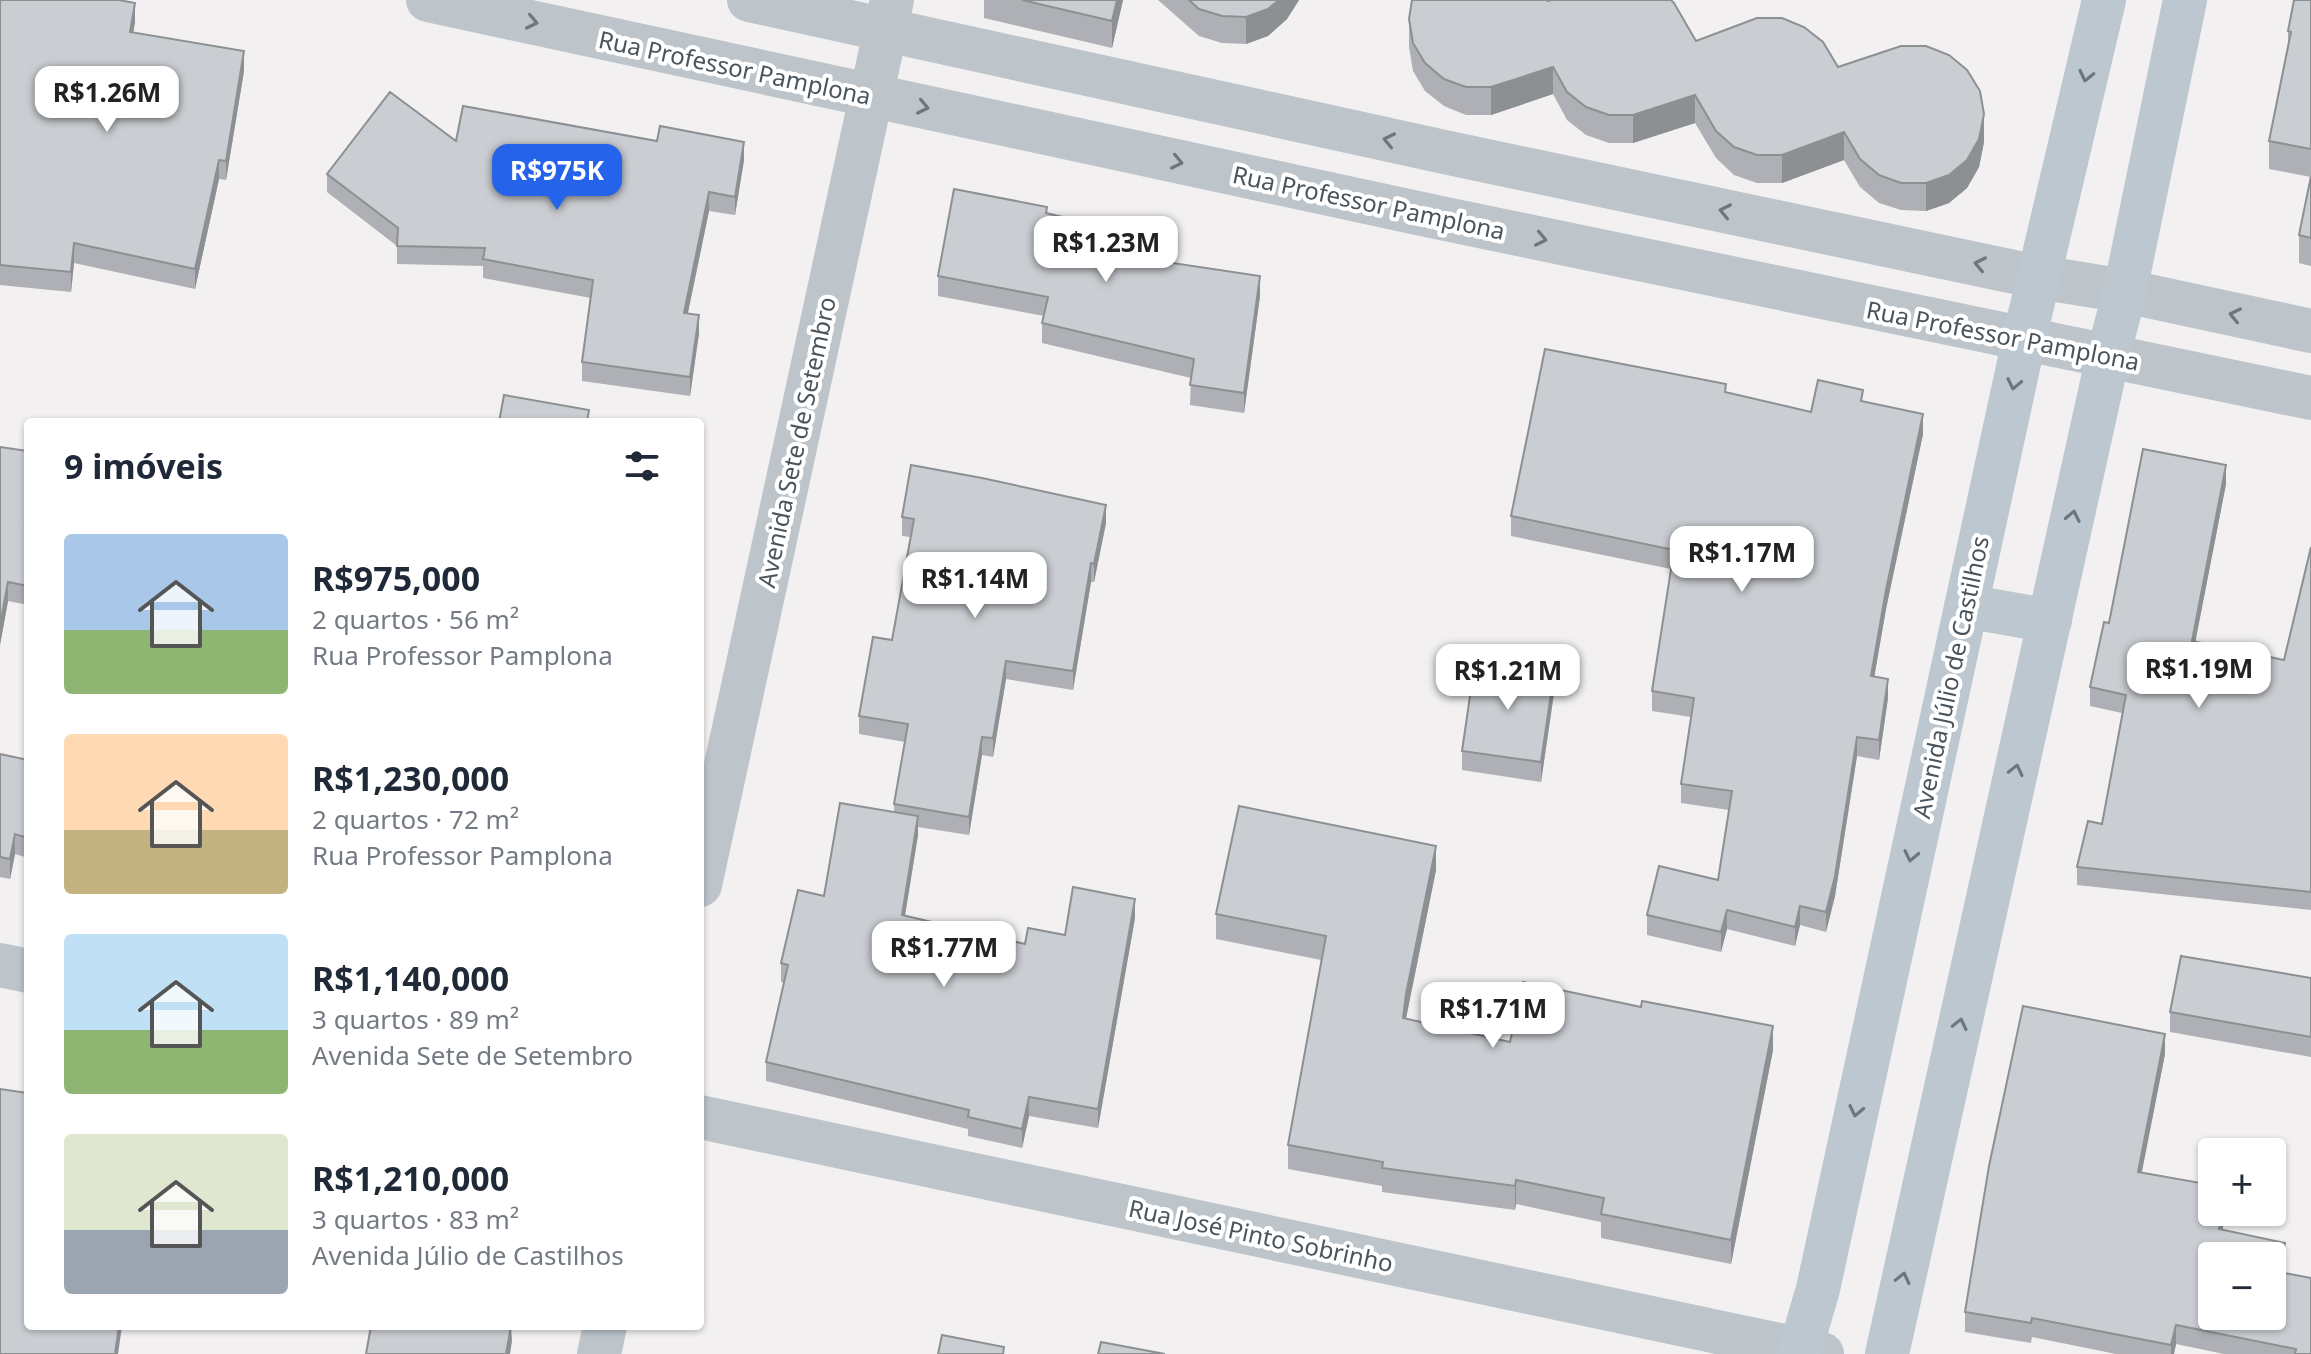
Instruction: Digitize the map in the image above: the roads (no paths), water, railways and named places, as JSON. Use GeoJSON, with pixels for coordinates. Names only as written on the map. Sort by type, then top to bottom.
{"type":"FeatureCollection","features":[{"type":"Feature","properties":{"kind":"street","name":"Rua Professor Pamplona"},"geometry":{"type":"LineString","coordinates":[[428,0],[1436,217],[2311,398]]}},
{"type":"Feature","properties":{"kind":"street"},"geometry":{"type":"LineString","coordinates":[[749,0],[889,15],[1449,153],[2311,331]]}},
{"type":"Feature","properties":{"kind":"street","name":"Avenida Júlio de Castilhos"},"geometry":{"type":"LineString","coordinates":[[1807,1352],[1818,1289],[2024,340],[2104,0]]}},
{"type":"Feature","properties":{"kind":"street"},"geometry":{"type":"LineString","coordinates":[[1887,1354],[2125,291],[2185,0]]}},
{"type":"Feature","properties":{"kind":"street","name":"Avenida Sete de Setembro"},"geometry":{"type":"LineString","coordinates":[[704,867],[889,15]]}},
{"type":"Feature","properties":{"kind":"street"},"geometry":{"type":"LineString","coordinates":[[1436,217],[1449,153]]}},
{"type":"Feature","properties":{"kind":"street"},"geometry":{"type":"LineString","coordinates":[[1966,606],[2050,621]]}},
{"type":"Feature","properties":{"kind":"street"},"geometry":{"type":"LineString","coordinates":[[0,965],[24,970]]}},
{"type":"Feature","properties":{"kind":"street","name":"Rua José Pinto Sobrinho"},"geometry":{"type":"LineString","coordinates":[[704,1118],[1807,1352]]}},
{"type":"Feature","properties":{"kind":"street"},"geometry":{"type":"LineString","coordinates":[[599,1354],[604,1330]]}}]}
